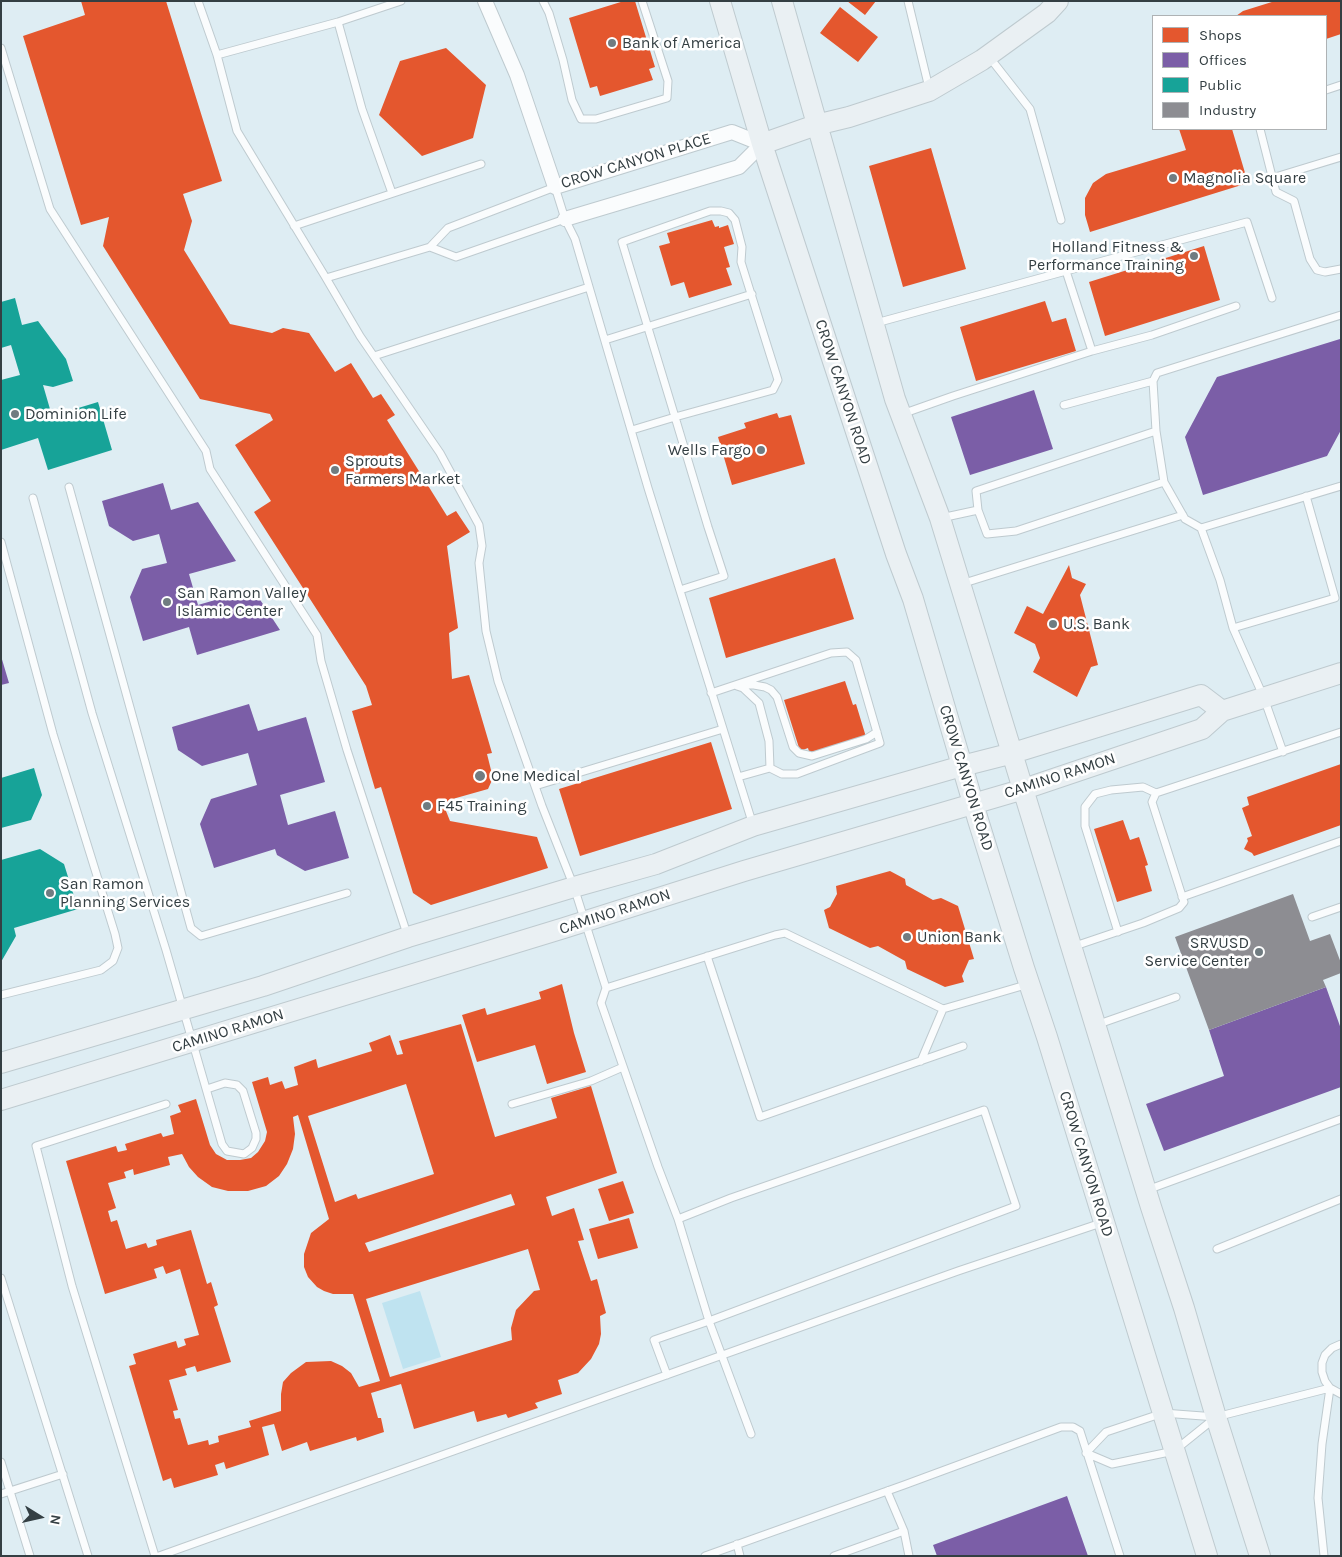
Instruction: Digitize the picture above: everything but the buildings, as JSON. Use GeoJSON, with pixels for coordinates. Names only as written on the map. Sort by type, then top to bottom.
{"type":"FeatureCollection","features":[{"type":"Feature","properties":{"kind":"main road","name":"CROW CANYON ROAD"},"geometry":{"type":"LineString","coordinates":[[720,1],[762,144],[896,554],[913,599],[973,804],[1207,1556]]}},
{"type":"Feature","properties":{"kind":"main road"},"geometry":{"type":"LineString","coordinates":[[782,1],[873,324],[901,414],[940,518],[1260,1556]]}},
{"type":"Feature","properties":{"kind":"main road"},"geometry":{"type":"LineString","coordinates":[[762,144],[816,125],[849,117],[929,91],[988,55],[1047,13],[1058,1]]}},
{"type":"Feature","properties":{"kind":"main road","name":"CAMINO RAMON"},"geometry":{"type":"LineString","coordinates":[[1,1100],[584,922],[744,871],[1024,789],[1202,729],[1222,711],[1341,673]]}},
{"type":"Feature","properties":{"kind":"main road","name":"CAMINO RAMON"},"geometry":{"type":"LineString","coordinates":[[1,1063],[263,986],[408,937],[656,864],[753,826],[1013,753],[1201,696],[1222,711]]}},
{"type":"Feature","properties":{"kind":"street","name":"CROW CANYON PLACE"},"geometry":{"type":"LineString","coordinates":[[485,1],[517,75],[555,187],[732,132],[762,144]]}},
{"type":"Feature","properties":{"kind":"street"},"geometry":{"type":"LineString","coordinates":[[565,219],[739,167],[762,144]]}},
{"type":"Feature","properties":{"kind":"lane"},"geometry":{"type":"LineString","coordinates":[[198,1],[216,55],[237,131],[374,356],[440,453],[480,525],[482,546],[479,563],[486,630],[498,681],[535,786],[574,887],[606,988],[601,1003],[678,1219],[709,1321],[751,1434]]}},
{"type":"Feature","properties":{"kind":"lane"},"geometry":{"type":"LineString","coordinates":[[216,55],[338,22],[401,1]]}},
{"type":"Feature","properties":{"kind":"lane"},"geometry":{"type":"LineString","coordinates":[[542,1],[549,13],[563,60],[572,100],[581,118],[596,119],[667,98],[668,81],[642,1]]}},
{"type":"Feature","properties":{"kind":"lane"},"geometry":{"type":"LineString","coordinates":[[908,1],[929,91]]}},
{"type":"Feature","properties":{"kind":"lane"},"geometry":{"type":"LineString","coordinates":[[338,22],[362,109],[392,193]]}},
{"type":"Feature","properties":{"kind":"lane"},"geometry":{"type":"LineString","coordinates":[[1,48],[50,209],[206,451],[210,469],[317,635],[321,661],[347,750],[408,937]]}},
{"type":"Feature","properties":{"kind":"lane"},"geometry":{"type":"LineString","coordinates":[[988,55],[1030,110],[1061,220]]}},
{"type":"Feature","properties":{"kind":"lane"},"geometry":{"type":"LineString","coordinates":[[1327,90],[1341,85]]}},
{"type":"Feature","properties":{"kind":"lane"},"geometry":{"type":"LineString","coordinates":[[1260,130],[1276,192],[1294,201],[1310,260],[1317,270],[1325,272],[1341,269]]}},
{"type":"Feature","properties":{"kind":"lane"},"geometry":{"type":"LineString","coordinates":[[1272,178],[1341,157]]}},
{"type":"Feature","properties":{"kind":"lane"},"geometry":{"type":"LineString","coordinates":[[294,226],[481,164]]}},
{"type":"Feature","properties":{"kind":"lane"},"geometry":{"type":"LineString","coordinates":[[326,278],[430,247],[448,228],[555,187],[565,219],[575,239],[711,693],[753,826]]}},
{"type":"Feature","properties":{"kind":"lane"},"geometry":{"type":"LineString","coordinates":[[632,430],[675,418],[773,390],[778,380],[741,262],[742,247],[735,220],[728,213],[710,211],[622,242],[675,418],[724,576],[680,590]]}},
{"type":"Feature","properties":{"kind":"lane"},"geometry":{"type":"LineString","coordinates":[[430,247],[456,256],[565,219]]}},
{"type":"Feature","properties":{"kind":"lane"},"geometry":{"type":"LineString","coordinates":[[873,324],[1247,222],[1272,298]]}},
{"type":"Feature","properties":{"kind":"lane"},"geometry":{"type":"LineString","coordinates":[[1066,271],[1092,351]]}},
{"type":"Feature","properties":{"kind":"lane"},"geometry":{"type":"LineString","coordinates":[[374,356],[589,287]]}},
{"type":"Feature","properties":{"kind":"lane"},"geometry":{"type":"LineString","coordinates":[[605,340],[752,294]]}},
{"type":"Feature","properties":{"kind":"lane"},"geometry":{"type":"LineString","coordinates":[[901,414],[1092,351],[1152,335],[1236,306]]}},
{"type":"Feature","properties":{"kind":"lane"},"geometry":{"type":"LineString","coordinates":[[1283,752],[1264,698],[1233,628],[1220,580],[1201,528],[1185,520],[1164,482],[1156,431],[1153,381],[1157,373],[1341,314]]}},
{"type":"Feature","properties":{"kind":"lane"},"geometry":{"type":"LineString","coordinates":[[1064,405],[1153,381]]}},
{"type":"Feature","properties":{"kind":"lane"},"geometry":{"type":"LineString","coordinates":[[1156,431],[976,491],[978,510],[987,534],[1016,531],[1164,482]]}},
{"type":"Feature","properties":{"kind":"lane"},"geometry":{"type":"LineString","coordinates":[[1201,528],[1341,486]]}},
{"type":"Feature","properties":{"kind":"lane"},"geometry":{"type":"LineString","coordinates":[[69,488],[191,928],[201,936],[347,893]]}},
{"type":"Feature","properties":{"kind":"lane"},"geometry":{"type":"LineString","coordinates":[[1233,628],[1335,598],[1306,496]]}},
{"type":"Feature","properties":{"kind":"lane"},"geometry":{"type":"LineString","coordinates":[[33,498],[92,713],[207,1088],[222,1144],[227,1151],[244,1154],[252,1148],[256,1139],[256,1133],[243,1091],[237,1085],[225,1083],[207,1088]]}},
{"type":"Feature","properties":{"kind":"lane"},"geometry":{"type":"LineString","coordinates":[[940,518],[978,510]]}},
{"type":"Feature","properties":{"kind":"lane"},"geometry":{"type":"LineString","coordinates":[[960,584],[1183,515]]}},
{"type":"Feature","properties":{"kind":"lane"},"geometry":{"type":"LineString","coordinates":[[1,542],[53,734],[118,948],[113,961],[101,970],[1,995]]}},
{"type":"Feature","properties":{"kind":"lane"},"geometry":{"type":"LineString","coordinates":[[711,693],[831,652],[847,652],[856,660],[880,743],[796,774],[782,774],[770,768],[738,777]]}},
{"type":"Feature","properties":{"kind":"lane"},"geometry":{"type":"LineString","coordinates":[[733,685],[754,684],[771,690],[777,697],[793,747],[799,754],[812,756],[866,739],[877,732]]}},
{"type":"Feature","properties":{"kind":"lane"},"geometry":{"type":"LineString","coordinates":[[733,685],[743,688],[759,703],[769,742],[770,768]]}},
{"type":"Feature","properties":{"kind":"lane"},"geometry":{"type":"LineString","coordinates":[[535,786],[723,729]]}},
{"type":"Feature","properties":{"kind":"lane"},"geometry":{"type":"LineString","coordinates":[[1118,932],[1085,826],[1085,807],[1095,794],[1111,790],[1143,787],[1156,793],[1341,732]]}},
{"type":"Feature","properties":{"kind":"lane"},"geometry":{"type":"LineString","coordinates":[[1072,947],[1118,932],[1179,908],[1184,902],[1152,802],[1156,793]]}},
{"type":"Feature","properties":{"kind":"lane"},"geometry":{"type":"LineString","coordinates":[[1182,897],[1341,840]]}},
{"type":"Feature","properties":{"kind":"lane"},"geometry":{"type":"LineString","coordinates":[[1312,917],[1341,907]]}},
{"type":"Feature","properties":{"kind":"lane"},"geometry":{"type":"LineString","coordinates":[[606,988],[775,934],[784,934],[942,1009],[1029,984]]}},
{"type":"Feature","properties":{"kind":"lane"},"geometry":{"type":"LineString","coordinates":[[707,956],[760,1117],[963,1046]]}},
{"type":"Feature","properties":{"kind":"lane"},"geometry":{"type":"LineString","coordinates":[[1096,1026],[1176,997]]}},
{"type":"Feature","properties":{"kind":"lane"},"geometry":{"type":"LineString","coordinates":[[921,1061],[942,1009]]}},
{"type":"Feature","properties":{"kind":"lane"},"geometry":{"type":"LineString","coordinates":[[512,1104],[591,1081],[624,1067]]}},
{"type":"Feature","properties":{"kind":"lane"},"geometry":{"type":"LineString","coordinates":[[166,1104],[36,1146],[72,1286],[157,1556],[958,1271],[1104,1222]]}},
{"type":"Feature","properties":{"kind":"lane"},"geometry":{"type":"LineString","coordinates":[[667,1375],[654,1340],[1016,1206],[984,1110],[732,1198],[678,1219]]}},
{"type":"Feature","properties":{"kind":"lane"},"geometry":{"type":"LineString","coordinates":[[1146,1190],[1341,1119]]}},
{"type":"Feature","properties":{"kind":"lane"},"geometry":{"type":"LineString","coordinates":[[1217,1249],[1341,1199]]}},
{"type":"Feature","properties":{"kind":"lane"},"geometry":{"type":"LineString","coordinates":[[1,1278],[88,1556]]}},
{"type":"Feature","properties":{"kind":"lane"},"geometry":{"type":"LineString","coordinates":[[1341,1344],[1332,1348],[1322,1363],[1325,1381],[1330,1388],[1341,1394]]}},
{"type":"Feature","properties":{"kind":"lane"},"geometry":{"type":"LineString","coordinates":[[1086,1453],[1106,1432],[1163,1413],[1216,1418],[1330,1388]]}},
{"type":"Feature","properties":{"kind":"lane"},"geometry":{"type":"LineString","coordinates":[[1324,1556],[1318,1498],[1322,1444],[1330,1388]]}},
{"type":"Feature","properties":{"kind":"lane"},"geometry":{"type":"LineString","coordinates":[[1086,1453],[1112,1464],[1174,1451],[1216,1418]]}},
{"type":"Feature","properties":{"kind":"lane"},"geometry":{"type":"LineString","coordinates":[[705,1556],[1061,1427],[1074,1427],[1080,1430],[1120,1556]]}},
{"type":"Feature","properties":{"kind":"lane"},"geometry":{"type":"LineString","coordinates":[[1,1462],[30,1556]]}},
{"type":"Feature","properties":{"kind":"lane"},"geometry":{"type":"LineString","coordinates":[[1,1494],[63,1474]]}},
{"type":"Feature","properties":{"kind":"lane"},"geometry":{"type":"LineString","coordinates":[[887,1491],[904,1531],[909,1556]]}},
{"type":"Feature","properties":{"kind":"lane"},"geometry":{"type":"LineString","coordinates":[[834,1556],[904,1531]]}},
{"type":"Feature","properties":{"kind":"lane"},"geometry":{"type":"LineString","coordinates":[[737,1544],[740,1556]]}},
{"type":"Feature","properties":{"kind":"shaded area"},"geometry":{"type":"Polygon","coordinates":[[[420,1291],[441,1357],[403,1369],[382,1303],[420,1291]]]}},
{"type":"Feature","properties":{"kind":"place","name":"Bank of America"},"geometry":{"type":"Point","coordinates":[612,43]}},
{"type":"Feature","properties":{"kind":"place","name":"Magnolia Square"},"geometry":{"type":"Point","coordinates":[1173,178]}},
{"type":"Feature","properties":{"kind":"place","name":"Holland Fitness & Performance Training"},"geometry":{"type":"Point","coordinates":[1194,256]}},
{"type":"Feature","properties":{"kind":"place","name":"Dominion Life"},"geometry":{"type":"Point","coordinates":[15,414]}},
{"type":"Feature","properties":{"kind":"place","name":"Wells Fargo"},"geometry":{"type":"Point","coordinates":[761,450]}},
{"type":"Feature","properties":{"kind":"place","name":"Sprouts Farmers Market"},"geometry":{"type":"Point","coordinates":[335,470]}},
{"type":"Feature","properties":{"kind":"place","name":"San Ramon Valley Islamic Center"},"geometry":{"type":"Point","coordinates":[167,602]}},
{"type":"Feature","properties":{"kind":"place","name":"U.S. Bank"},"geometry":{"type":"Point","coordinates":[1053,624]}},
{"type":"Feature","properties":{"kind":"place","name":"One Medical"},"geometry":{"type":"Point","coordinates":[480,776]}},
{"type":"Feature","properties":{"kind":"place","name":"F45 Training"},"geometry":{"type":"Point","coordinates":[427,806]}},
{"type":"Feature","properties":{"kind":"place","name":"San Ramon Planning Services"},"geometry":{"type":"Point","coordinates":[50,893]}},
{"type":"Feature","properties":{"kind":"place","name":"Union Bank"},"geometry":{"type":"Point","coordinates":[907,937]}},
{"type":"Feature","properties":{"kind":"place","name":"SRVUSD Service Center"},"geometry":{"type":"Point","coordinates":[1259,952]}}]}
